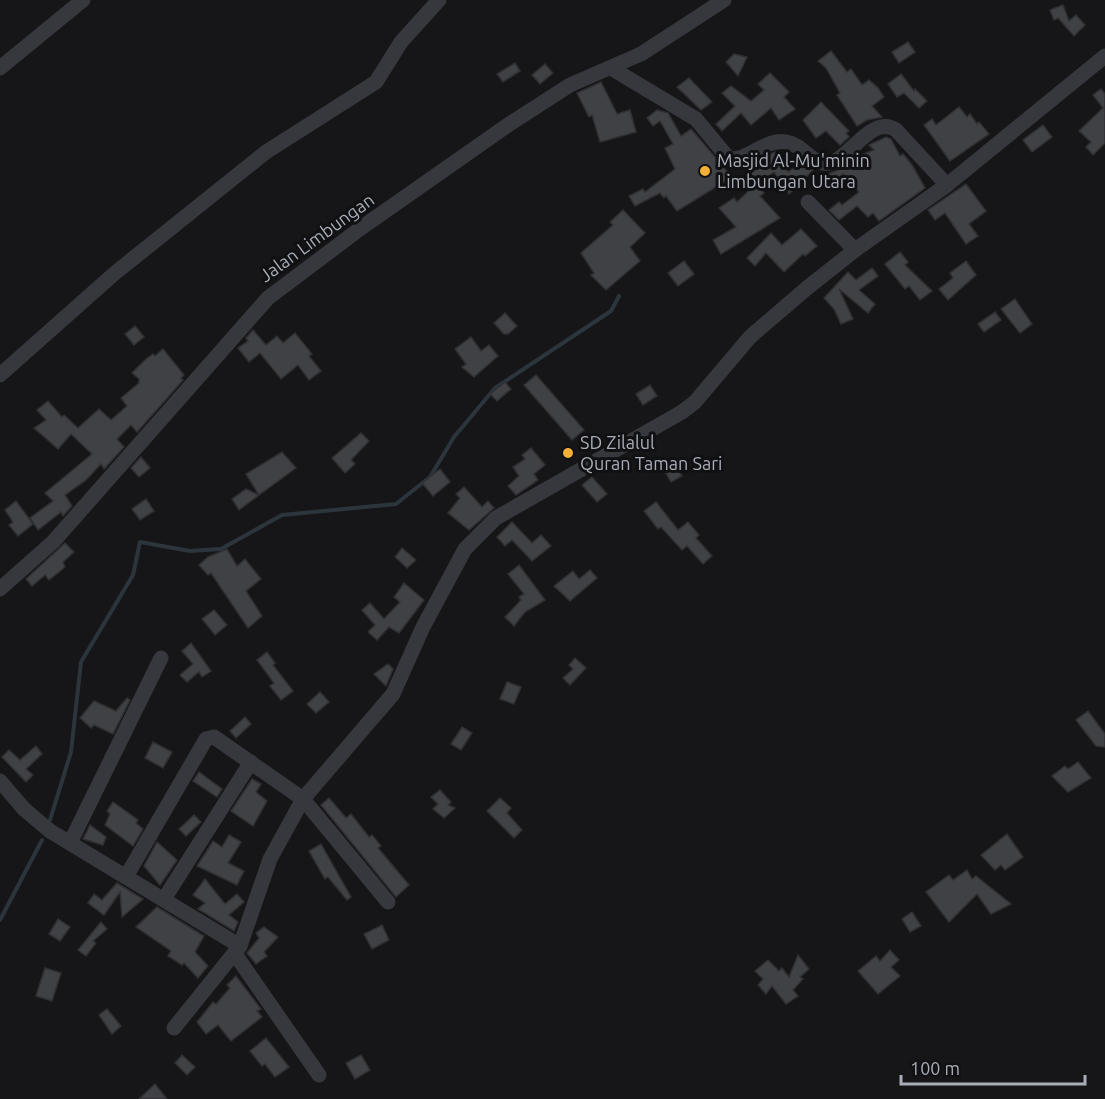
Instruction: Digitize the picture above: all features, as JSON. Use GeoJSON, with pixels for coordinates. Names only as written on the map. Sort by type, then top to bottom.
{"type":"FeatureCollection","features":[{"type":"Feature","properties":{"kind":"street"},"geometry":{"type":"LineString","coordinates":[[0,68],[83,0]]}},
{"type":"Feature","properties":{"kind":"street"},"geometry":{"type":"LineString","coordinates":[[0,375],[115,273],[266,152],[376,82],[401,42],[439,0]]}},
{"type":"Feature","properties":{"kind":"street","name":"Jalan Limbungan"},"geometry":{"type":"LineString","coordinates":[[0,589],[53,542],[268,298],[361,228],[570,85],[610,68],[670,37],[724,0]]}},
{"type":"Feature","properties":{"kind":"street"},"geometry":{"type":"LineString","coordinates":[[174,1028],[238,950],[270,859],[303,799],[393,694],[423,627],[465,549],[474,537],[496,518],[682,412],[695,402],[750,337],[855,250],[947,185],[1105,56]]}},
{"type":"Feature","properties":{"kind":"street"},"geometry":{"type":"LineString","coordinates":[[610,68],[696,119],[729,159],[737,158],[771,142],[783,141],[800,146],[818,163],[828,164],[846,154],[876,128],[886,125],[896,130],[947,185]]}},
{"type":"Feature","properties":{"kind":"street"},"geometry":{"type":"LineString","coordinates":[[808,202],[855,250]]}},
{"type":"Feature","properties":{"kind":"street"},"geometry":{"type":"LineString","coordinates":[[70,843],[161,658]]}},
{"type":"Feature","properties":{"kind":"street"},"geometry":{"type":"LineString","coordinates":[[127,875],[206,739],[213,737],[303,799],[388,902]]}},
{"type":"Feature","properties":{"kind":"street"},"geometry":{"type":"LineString","coordinates":[[164,898],[251,762]]}},
{"type":"Feature","properties":{"kind":"street"},"geometry":{"type":"LineString","coordinates":[[0,781],[37,820],[70,843],[164,898],[238,950],[320,1075]]}},
{"type":"Feature","properties":{"kind":"building"},"geometry":{"type":"Polygon","coordinates":[[[1063,5],[1069,21],[1076,15],[1085,25],[1074,36],[1058,18],[1054,20],[1050,10],[1063,5]]]}},
{"type":"Feature","properties":{"kind":"building"},"geometry":{"type":"Polygon","coordinates":[[[908,42],[915,52],[899,63],[892,52],[908,42]]]}},
{"type":"Feature","properties":{"kind":"building"},"geometry":{"type":"Polygon","coordinates":[[[831,51],[847,72],[851,69],[862,85],[869,80],[878,88],[884,97],[872,106],[882,117],[867,120],[857,126],[837,95],[840,93],[826,68],[818,61],[831,51]]]}},
{"type":"Feature","properties":{"kind":"building"},"geometry":{"type":"Polygon","coordinates":[[[734,54],[747,57],[738,76],[726,62],[734,54]]]}},
{"type":"Feature","properties":{"kind":"building"},"geometry":{"type":"Polygon","coordinates":[[[515,63],[520,71],[503,82],[497,74],[515,63]]]}},
{"type":"Feature","properties":{"kind":"building"},"geometry":{"type":"Polygon","coordinates":[[[545,64],[553,73],[540,84],[532,75],[545,64]]]}},
{"type":"Feature","properties":{"kind":"building"},"geometry":{"type":"Polygon","coordinates":[[[770,73],[789,92],[784,97],[795,109],[779,120],[771,108],[751,125],[741,113],[722,131],[716,124],[735,106],[722,93],[731,86],[751,101],[764,90],[758,84],[770,73]]]}},
{"type":"Feature","properties":{"kind":"building"},"geometry":{"type":"Polygon","coordinates":[[[901,74],[914,91],[915,89],[927,101],[919,108],[904,93],[897,97],[888,84],[901,74]]]}},
{"type":"Feature","properties":{"kind":"building"},"geometry":{"type":"Polygon","coordinates":[[[689,78],[712,102],[701,110],[677,87],[689,78]]]}},
{"type":"Feature","properties":{"kind":"building"},"geometry":{"type":"Polygon","coordinates":[[[601,82],[617,114],[630,110],[636,132],[600,142],[592,115],[589,117],[577,93],[601,82]]]}},
{"type":"Feature","properties":{"kind":"building"},"geometry":{"type":"Polygon","coordinates":[[[1101,89],[1105,94],[1105,143],[1093,155],[1086,147],[1091,142],[1079,131],[1103,108],[1093,95],[1101,89]]]}},
{"type":"Feature","properties":{"kind":"building"},"geometry":{"type":"Polygon","coordinates":[[[821,102],[849,131],[846,133],[849,137],[840,145],[826,131],[816,138],[803,120],[821,102]]]}},
{"type":"Feature","properties":{"kind":"building"},"geometry":{"type":"Polygon","coordinates":[[[959,107],[967,117],[970,114],[977,124],[979,122],[989,134],[950,161],[924,125],[932,119],[936,125],[959,107]]]}},
{"type":"Feature","properties":{"kind":"building"},"geometry":{"type":"Polygon","coordinates":[[[657,110],[668,113],[681,136],[691,129],[732,177],[677,211],[666,196],[664,198],[660,193],[635,206],[629,196],[643,189],[645,192],[675,169],[665,148],[673,144],[660,121],[653,126],[647,118],[657,110]]]}},
{"type":"Feature","properties":{"kind":"building"},"geometry":{"type":"Polygon","coordinates":[[[1043,125],[1052,137],[1032,152],[1023,140],[1043,125]]]}},
{"type":"Feature","properties":{"kind":"building"},"geometry":{"type":"Polygon","coordinates":[[[886,137],[891,139],[900,156],[903,154],[912,165],[925,188],[879,221],[873,213],[868,217],[857,206],[839,220],[829,210],[839,202],[842,205],[859,192],[843,174],[835,183],[826,175],[840,169],[856,157],[874,150],[869,145],[886,137]]]}},
{"type":"Feature","properties":{"kind":"building"},"geometry":{"type":"Polygon","coordinates":[[[775,152],[788,172],[802,162],[813,170],[789,194],[774,172],[758,184],[749,172],[766,159],[764,157],[775,152]]]}},
{"type":"Feature","properties":{"kind":"building"},"geometry":{"type":"Polygon","coordinates":[[[756,184],[764,193],[760,196],[780,218],[721,254],[713,240],[736,227],[719,208],[734,198],[737,202],[756,184]]]}},
{"type":"Feature","properties":{"kind":"building"},"geometry":{"type":"Polygon","coordinates":[[[966,184],[986,211],[969,224],[978,236],[966,244],[945,213],[935,220],[928,210],[966,184]]]}},
{"type":"Feature","properties":{"kind":"building"},"geometry":{"type":"Polygon","coordinates":[[[623,210],[645,233],[630,247],[640,261],[606,290],[591,275],[594,273],[581,253],[613,225],[610,222],[623,210]]]}},
{"type":"Feature","properties":{"kind":"building"},"geometry":{"type":"Polygon","coordinates":[[[801,229],[817,246],[805,256],[803,254],[784,272],[766,253],[755,266],[747,258],[771,233],[782,245],[801,229]]]}},
{"type":"Feature","properties":{"kind":"building"},"geometry":{"type":"Polygon","coordinates":[[[900,252],[908,262],[905,265],[932,291],[920,300],[909,286],[905,289],[885,264],[900,252]]]}},
{"type":"Feature","properties":{"kind":"building"},"geometry":{"type":"Polygon","coordinates":[[[684,261],[694,274],[678,286],[668,273],[684,261]]]}},
{"type":"Feature","properties":{"kind":"building"},"geometry":{"type":"Polygon","coordinates":[[[966,261],[976,275],[948,300],[939,289],[953,278],[950,273],[966,261]]]}},
{"type":"Feature","properties":{"kind":"building"},"geometry":{"type":"Polygon","coordinates":[[[872,268],[878,276],[859,290],[875,304],[868,313],[839,289],[853,319],[841,324],[834,309],[824,298],[848,272],[856,280],[872,268]]]}},
{"type":"Feature","properties":{"kind":"building"},"geometry":{"type":"Polygon","coordinates":[[[1015,299],[1032,324],[1020,333],[1001,309],[1015,299]]]}},
{"type":"Feature","properties":{"kind":"building"},"geometry":{"type":"Polygon","coordinates":[[[995,312],[1001,320],[984,332],[978,324],[995,312]]]}},
{"type":"Feature","properties":{"kind":"building"},"geometry":{"type":"Polygon","coordinates":[[[505,313],[517,326],[508,334],[504,334],[494,323],[505,313]]]}},
{"type":"Feature","properties":{"kind":"building"},"geometry":{"type":"Polygon","coordinates":[[[135,326],[144,337],[134,345],[125,334],[135,326]]]}},
{"type":"Feature","properties":{"kind":"building"},"geometry":{"type":"Polygon","coordinates":[[[253,330],[266,345],[277,336],[283,343],[295,333],[312,354],[309,356],[321,371],[309,380],[298,365],[281,379],[260,353],[249,362],[238,348],[248,341],[246,338],[253,330]]]}},
{"type":"Feature","properties":{"kind":"building"},"geometry":{"type":"Polygon","coordinates":[[[471,337],[481,351],[489,345],[498,356],[474,377],[462,367],[466,364],[455,349],[471,337]]]}},
{"type":"Feature","properties":{"kind":"building"},"geometry":{"type":"Polygon","coordinates":[[[163,349],[184,375],[181,378],[183,380],[137,432],[131,425],[117,439],[124,447],[104,469],[101,464],[86,480],[65,495],[72,506],[63,516],[61,512],[38,530],[30,518],[53,501],[45,493],[92,454],[71,434],[58,449],[34,428],[46,420],[37,410],[48,401],[62,417],[64,415],[78,428],[99,409],[111,420],[127,406],[121,398],[139,383],[139,379],[132,373],[146,359],[153,354],[155,356],[163,349]]]}},
{"type":"Feature","properties":{"kind":"building"},"geometry":{"type":"Polygon","coordinates":[[[536,375],[584,430],[572,440],[524,385],[536,375]]]}},
{"type":"Feature","properties":{"kind":"building"},"geometry":{"type":"Polygon","coordinates":[[[505,382],[511,389],[497,401],[490,394],[505,382]]]}},
{"type":"Feature","properties":{"kind":"building"},"geometry":{"type":"Polygon","coordinates":[[[650,385],[657,396],[643,405],[636,394],[650,385]]]}},
{"type":"Feature","properties":{"kind":"building"},"geometry":{"type":"Polygon","coordinates":[[[361,433],[369,441],[351,460],[355,464],[345,473],[332,458],[361,433]]]}},
{"type":"Feature","properties":{"kind":"building"},"geometry":{"type":"Polygon","coordinates":[[[531,448],[545,465],[534,474],[538,480],[516,495],[508,486],[519,476],[513,467],[525,459],[522,455],[531,448]]]}},
{"type":"Feature","properties":{"kind":"building"},"geometry":{"type":"Polygon","coordinates":[[[282,452],[296,468],[259,495],[246,474],[282,452]]]}},
{"type":"Feature","properties":{"kind":"building"},"geometry":{"type":"Polygon","coordinates":[[[141,457],[150,468],[139,477],[131,468],[141,457]]]}},
{"type":"Feature","properties":{"kind":"building"},"geometry":{"type":"Polygon","coordinates":[[[672,459],[682,476],[671,482],[662,466],[672,459]]]}},
{"type":"Feature","properties":{"kind":"building"},"geometry":{"type":"Polygon","coordinates":[[[440,469],[450,482],[433,496],[422,483],[440,469]]]}},
{"type":"Feature","properties":{"kind":"building"},"geometry":{"type":"Polygon","coordinates":[[[592,477],[607,494],[597,502],[582,485],[592,477]]]}},
{"type":"Feature","properties":{"kind":"building"},"geometry":{"type":"Polygon","coordinates":[[[464,487],[482,507],[488,501],[494,508],[469,530],[448,513],[460,498],[456,494],[464,487]]]}},
{"type":"Feature","properties":{"kind":"building"},"geometry":{"type":"Polygon","coordinates":[[[246,489],[259,495],[239,510],[232,499],[246,489]]]}},
{"type":"Feature","properties":{"kind":"building"},"geometry":{"type":"Polygon","coordinates":[[[146,499],[154,511],[140,520],[132,509],[146,499]]]}},
{"type":"Feature","properties":{"kind":"building"},"geometry":{"type":"Polygon","coordinates":[[[16,501],[33,524],[18,536],[9,525],[13,522],[5,510],[16,501]]]}},
{"type":"Feature","properties":{"kind":"building"},"geometry":{"type":"Polygon","coordinates":[[[656,502],[678,530],[688,522],[699,535],[696,538],[712,556],[703,564],[687,546],[682,550],[661,527],[658,529],[644,511],[656,502]]]}},
{"type":"Feature","properties":{"kind":"building"},"geometry":{"type":"Polygon","coordinates":[[[512,522],[532,543],[541,535],[551,546],[532,561],[512,540],[505,546],[497,537],[512,522]]]}},
{"type":"Feature","properties":{"kind":"building"},"geometry":{"type":"Polygon","coordinates":[[[65,543],[74,552],[63,562],[65,567],[49,580],[45,575],[32,586],[26,579],[65,543]]]}},
{"type":"Feature","properties":{"kind":"building"},"geometry":{"type":"Polygon","coordinates":[[[402,548],[416,560],[407,568],[395,557],[402,548]]]}},
{"type":"Feature","properties":{"kind":"building"},"geometry":{"type":"Polygon","coordinates":[[[227,549],[237,566],[245,559],[261,579],[246,591],[262,616],[248,628],[211,573],[208,575],[199,565],[208,557],[227,549]]]}},
{"type":"Feature","properties":{"kind":"building"},"geometry":{"type":"Polygon","coordinates":[[[519,565],[545,600],[525,612],[514,626],[505,617],[521,600],[519,597],[524,594],[508,574],[519,565]]]}},
{"type":"Feature","properties":{"kind":"building"},"geometry":{"type":"Polygon","coordinates":[[[590,570],[597,578],[570,601],[554,586],[573,571],[579,579],[590,570]]]}},
{"type":"Feature","properties":{"kind":"building"},"geometry":{"type":"Polygon","coordinates":[[[404,583],[424,600],[399,633],[389,627],[377,640],[368,632],[375,625],[362,610],[370,603],[384,619],[400,602],[394,597],[404,583]]]}},
{"type":"Feature","properties":{"kind":"building"},"geometry":{"type":"Polygon","coordinates":[[[214,610],[227,625],[215,635],[202,619],[214,610]]]}},
{"type":"Feature","properties":{"kind":"building"},"geometry":{"type":"Polygon","coordinates":[[[191,643],[211,671],[202,677],[199,672],[187,682],[180,675],[193,664],[182,651],[191,643]]]}},
{"type":"Feature","properties":{"kind":"building"},"geometry":{"type":"Polygon","coordinates":[[[267,652],[275,663],[273,665],[293,691],[281,700],[270,686],[274,683],[257,660],[267,652]]]}},
{"type":"Feature","properties":{"kind":"building"},"geometry":{"type":"Polygon","coordinates":[[[575,658],[586,668],[570,685],[563,678],[573,669],[569,665],[575,658]]]}},
{"type":"Feature","properties":{"kind":"building"},"geometry":{"type":"Polygon","coordinates":[[[388,664],[393,669],[386,686],[374,674],[388,664]]]}},
{"type":"Feature","properties":{"kind":"building"},"geometry":{"type":"Polygon","coordinates":[[[507,682],[521,687],[514,704],[500,699],[507,682]]]}},
{"type":"Feature","properties":{"kind":"building"},"geometry":{"type":"Polygon","coordinates":[[[320,692],[329,702],[316,713],[307,704],[320,692]]]}},
{"type":"Feature","properties":{"kind":"building"},"geometry":{"type":"Polygon","coordinates":[[[127,698],[130,700],[113,734],[94,725],[91,728],[80,718],[94,701],[116,711],[127,698]]]}},
{"type":"Feature","properties":{"kind":"building"},"geometry":{"type":"Polygon","coordinates":[[[1088,711],[1105,734],[1105,747],[1096,746],[1076,720],[1088,711]]]}},
{"type":"Feature","properties":{"kind":"building"},"geometry":{"type":"Polygon","coordinates":[[[245,717],[251,724],[236,738],[230,731],[245,717]]]}},
{"type":"Feature","properties":{"kind":"building"},"geometry":{"type":"Polygon","coordinates":[[[462,727],[472,733],[461,750],[451,744],[462,727]]]}},
{"type":"Feature","properties":{"kind":"building"},"geometry":{"type":"Polygon","coordinates":[[[153,742],[172,752],[163,768],[145,758],[153,742]]]}},
{"type":"Feature","properties":{"kind":"building"},"geometry":{"type":"Polygon","coordinates":[[[36,746],[42,754],[26,769],[33,775],[26,782],[2,757],[9,750],[20,760],[36,746]]]}},
{"type":"Feature","properties":{"kind":"building"},"geometry":{"type":"Polygon","coordinates":[[[1078,762],[1091,778],[1068,792],[1052,776],[1065,766],[1068,769],[1078,762]]]}},
{"type":"Feature","properties":{"kind":"building"},"geometry":{"type":"Polygon","coordinates":[[[199,772],[222,789],[217,797],[193,781],[199,772]]]}},
{"type":"Feature","properties":{"kind":"building"},"geometry":{"type":"Polygon","coordinates":[[[252,779],[261,784],[256,792],[267,801],[253,826],[231,811],[252,779]]]}},
{"type":"Feature","properties":{"kind":"building"},"geometry":{"type":"Polygon","coordinates":[[[440,790],[451,802],[448,805],[455,808],[444,818],[433,809],[438,804],[431,797],[440,790]]]}},
{"type":"Feature","properties":{"kind":"building"},"geometry":{"type":"Polygon","coordinates":[[[329,798],[346,818],[351,814],[369,837],[372,835],[381,846],[378,848],[409,885],[396,897],[321,805],[329,798]]]}},
{"type":"Feature","properties":{"kind":"building"},"geometry":{"type":"Polygon","coordinates":[[[500,798],[511,808],[507,813],[522,830],[514,838],[487,811],[500,798]]]}},
{"type":"Feature","properties":{"kind":"building"},"geometry":{"type":"Polygon","coordinates":[[[113,802],[138,820],[136,823],[143,829],[133,846],[105,825],[110,814],[107,811],[113,802]]]}},
{"type":"Feature","properties":{"kind":"building"},"geometry":{"type":"Polygon","coordinates":[[[194,815],[201,822],[186,836],[179,829],[194,815]]]}},
{"type":"Feature","properties":{"kind":"building"},"geometry":{"type":"Polygon","coordinates":[[[90,825],[106,837],[103,845],[83,839],[90,825]]]}},
{"type":"Feature","properties":{"kind":"building"},"geometry":{"type":"Polygon","coordinates":[[[1007,834],[1023,857],[1005,870],[1001,865],[995,870],[981,855],[1007,834]]]}},
{"type":"Feature","properties":{"kind":"building"},"geometry":{"type":"Polygon","coordinates":[[[229,835],[241,842],[228,863],[244,871],[237,885],[197,866],[213,841],[222,847],[229,835]]]}},
{"type":"Feature","properties":{"kind":"building"},"geometry":{"type":"Polygon","coordinates":[[[157,842],[177,860],[160,885],[144,866],[157,842]]]}},
{"type":"Feature","properties":{"kind":"building"},"geometry":{"type":"Polygon","coordinates":[[[321,844],[351,897],[347,900],[328,877],[325,879],[309,851],[321,844]]]}},
{"type":"Feature","properties":{"kind":"building"},"geometry":{"type":"Polygon","coordinates":[[[967,870],[972,879],[976,876],[1011,904],[991,914],[977,894],[949,922],[926,892],[949,875],[953,880],[967,870]]]}},
{"type":"Feature","properties":{"kind":"building"},"geometry":{"type":"Polygon","coordinates":[[[205,879],[225,904],[237,894],[244,902],[229,915],[238,922],[234,931],[198,909],[205,903],[193,895],[205,879]]]}},
{"type":"Feature","properties":{"kind":"building"},"geometry":{"type":"Polygon","coordinates":[[[117,883],[143,899],[122,917],[120,892],[104,915],[88,903],[94,894],[102,900],[117,883]]]}},
{"type":"Feature","properties":{"kind":"building"},"geometry":{"type":"Polygon","coordinates":[[[157,907],[204,936],[195,952],[208,966],[198,978],[184,963],[182,965],[168,956],[171,951],[136,927],[157,907]]]}},
{"type":"Feature","properties":{"kind":"building"},"geometry":{"type":"Polygon","coordinates":[[[912,912],[921,926],[910,932],[902,919],[912,912]]]}},
{"type":"Feature","properties":{"kind":"building"},"geometry":{"type":"Polygon","coordinates":[[[58,919],[70,927],[60,941],[49,934],[58,919]]]}},
{"type":"Feature","properties":{"kind":"building"},"geometry":{"type":"Polygon","coordinates":[[[101,922],[107,929],[93,941],[96,943],[86,956],[78,950],[101,922]]]}},
{"type":"Feature","properties":{"kind":"building"},"geometry":{"type":"Polygon","coordinates":[[[382,925],[389,940],[372,949],[364,934],[382,925]]]}},
{"type":"Feature","properties":{"kind":"building"},"geometry":{"type":"Polygon","coordinates":[[[264,927],[278,937],[264,952],[267,956],[256,964],[247,953],[259,938],[256,933],[264,927]]]}},
{"type":"Feature","properties":{"kind":"building"},"geometry":{"type":"Polygon","coordinates":[[[890,950],[899,960],[891,967],[900,976],[878,994],[858,971],[876,956],[880,961],[890,950]]]}},
{"type":"Feature","properties":{"kind":"building"},"geometry":{"type":"Polygon","coordinates":[[[798,955],[809,969],[800,977],[803,979],[793,990],[798,996],[786,1004],[772,986],[766,994],[758,985],[763,979],[755,971],[768,960],[779,971],[782,968],[789,977],[798,955]]]}},
{"type":"Feature","properties":{"kind":"building"},"geometry":{"type":"Polygon","coordinates":[[[45,968],[61,973],[52,1001],[36,996],[45,968]]]}},
{"type":"Feature","properties":{"kind":"building"},"geometry":{"type":"Polygon","coordinates":[[[236,976],[261,1009],[257,1011],[262,1017],[231,1041],[218,1025],[206,1034],[197,1022],[213,1002],[216,1004],[230,988],[227,985],[236,976]]]}},
{"type":"Feature","properties":{"kind":"building"},"geometry":{"type":"Polygon","coordinates":[[[107,1009],[121,1026],[112,1034],[99,1015],[107,1009]]]}},
{"type":"Feature","properties":{"kind":"building"},"geometry":{"type":"Polygon","coordinates":[[[266,1038],[289,1067],[275,1077],[265,1064],[262,1066],[250,1051],[266,1038]]]}},
{"type":"Feature","properties":{"kind":"building"},"geometry":{"type":"Polygon","coordinates":[[[182,1055],[195,1067],[187,1075],[175,1063],[182,1055]]]}},
{"type":"Feature","properties":{"kind":"building"},"geometry":{"type":"Polygon","coordinates":[[[361,1055],[370,1070],[355,1079],[346,1063],[361,1055]]]}},
{"type":"Feature","properties":{"kind":"building"},"geometry":{"type":"Polygon","coordinates":[[[155,1084],[167,1099],[139,1099],[155,1084]]]}},
{"type":"Feature","properties":{"kind":"waterway"},"geometry":{"type":"LineString","coordinates":[[50,820],[71,752],[81,662],[133,575],[140,542],[190,551],[221,549],[282,515],[396,504],[430,477],[454,437],[495,388],[611,311],[619,296]]}},
{"type":"Feature","properties":{"kind":"waterway"},"geometry":{"type":"LineString","coordinates":[[0,920],[42,840]]}},
{"type":"Feature","properties":{"kind":"place","name":"Masjid Al-Mu'minin Limbungan Utara"},"geometry":{"type":"Point","coordinates":[705,171]}},
{"type":"Feature","properties":{"kind":"place","name":"SD Zilalul Quran Taman Sari"},"geometry":{"type":"Point","coordinates":[568,453]}}]}
